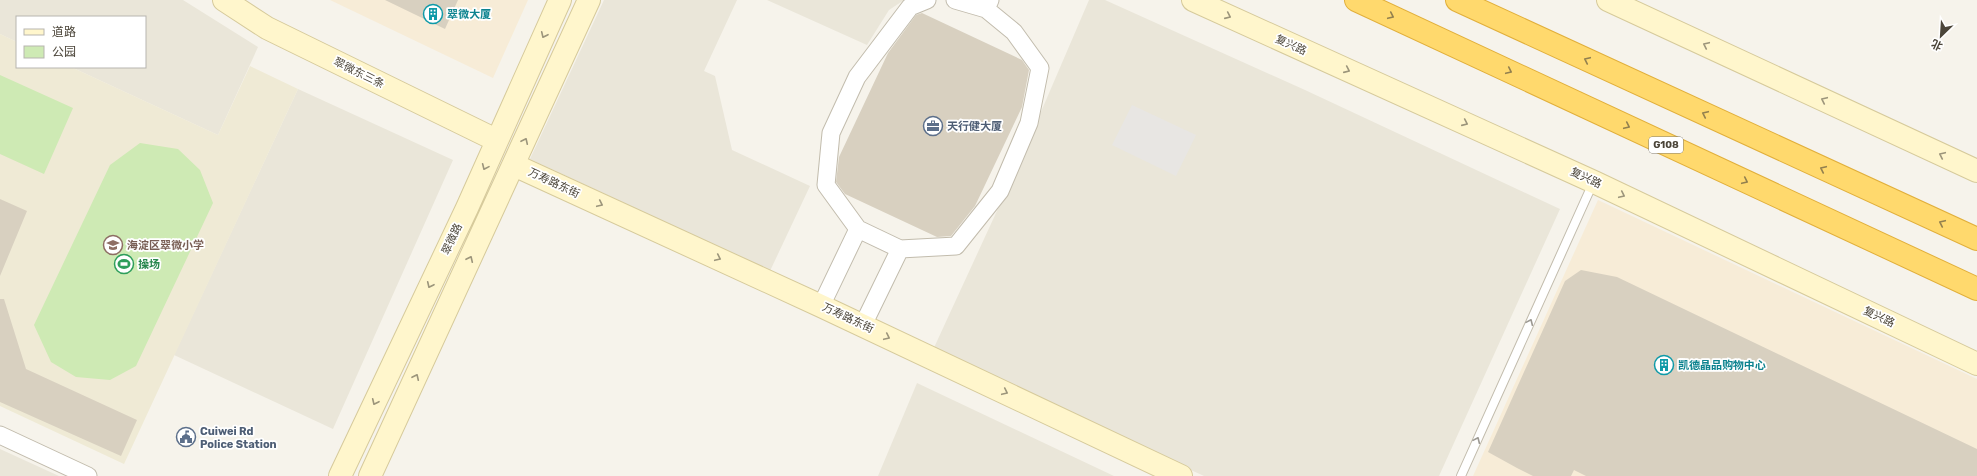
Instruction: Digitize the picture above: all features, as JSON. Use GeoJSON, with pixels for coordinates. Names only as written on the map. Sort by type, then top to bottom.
{"type":"FeatureCollection","features":[{"type":"Feature","properties":{"kind":"highway","name":"G108"},"geometry":{"type":"LineString","coordinates":[[1356,0],[1977,289]]}},
{"type":"Feature","properties":{"kind":"highway"},"geometry":{"type":"LineString","coordinates":[[1457,0],[1977,239]]}},
{"type":"Feature","properties":{"kind":"street","name":"翠微东三条"},"geometry":{"type":"LineString","coordinates":[[224,0],[267,28],[496,140]]}},
{"type":"Feature","properties":{"kind":"street","name":"翠微路"},"geometry":{"type":"LineString","coordinates":[[340,476],[467,208],[496,140],[560,0]]}},
{"type":"Feature","properties":{"kind":"street"},"geometry":{"type":"LineString","coordinates":[[370,476],[589,0]]}},
{"type":"Feature","properties":{"kind":"street"},"geometry":{"type":"LineString","coordinates":[[927,0],[910,7],[857,77],[831,133],[826,185],[858,229],[900,249],[956,246],[1000,191],[1029,123],[1040,68],[1014,32],[988,5],[955,0]]}},
{"type":"Feature","properties":{"kind":"street","name":"复兴路"},"geometry":{"type":"LineString","coordinates":[[1193,0],[1594,182],[1977,364]]}},
{"type":"Feature","properties":{"kind":"street"},"geometry":{"type":"LineString","coordinates":[[1608,0],[1977,171]]}},
{"type":"Feature","properties":{"kind":"street","name":"万寿路东街"},"geometry":{"type":"LineString","coordinates":[[514,165],[863,325],[1181,476]]}},
{"type":"Feature","properties":{"kind":"street"},"geometry":{"type":"LineString","coordinates":[[821,306],[858,229]]}},
{"type":"Feature","properties":{"kind":"street"},"geometry":{"type":"LineString","coordinates":[[863,325],[900,249]]}},
{"type":"Feature","properties":{"kind":"street"},"geometry":{"type":"LineString","coordinates":[[0,435],[88,476]]}},
{"type":"Feature","properties":{"kind":"lane"},"geometry":{"type":"LineString","coordinates":[[1461,476],[1594,182]]}},
{"type":"Feature","properties":{"kind":"shaded area"},"geometry":{"type":"Polygon","coordinates":[[[0,0],[183,0],[258,47],[218,135],[73,68],[146,68],[146,16],[16,16],[16,42],[0,34],[0,0]]]}},
{"type":"Feature","properties":{"kind":"shaded area"},"geometry":{"type":"Polygon","coordinates":[[[330,0],[528,0],[493,78],[330,0]]]}},
{"type":"Feature","properties":{"kind":"shaded area"},"geometry":{"type":"Polygon","coordinates":[[[604,0],[737,0],[704,71],[715,76],[732,150],[810,186],[770,271],[530,159],[604,0]]]}},
{"type":"Feature","properties":{"kind":"shaded area"},"geometry":{"type":"Polygon","coordinates":[[[767,0],[904,0],[889,10],[867,45],[767,0]]]}},
{"type":"Feature","properties":{"kind":"shaded area"},"geometry":{"type":"Polygon","coordinates":[[[1089,0],[1105,0],[1305,90],[1560,209],[1439,476],[1204,476],[932,352],[1019,163],[1089,0]]]}},
{"type":"Feature","properties":{"kind":"shaded area","name":"海淀区翠微小学"},"geometry":{"type":"Polygon","coordinates":[[[0,34],[16,42],[16,68],[73,68],[218,135],[250,66],[298,89],[124,464],[0,406],[0,34]]]}},
{"type":"Feature","properties":{"kind":"shaded area"},"geometry":{"type":"Polygon","coordinates":[[[298,89],[453,160],[333,429],[174,355],[298,89]]]}},
{"type":"Feature","properties":{"kind":"shaded area"},"geometry":{"type":"Polygon","coordinates":[[[1132,105],[1196,135],[1176,176],[1112,145],[1132,105]]]}},
{"type":"Feature","properties":{"kind":"shaded area","name":"凯德晶品购物中心"},"geometry":{"type":"Polygon","coordinates":[[[1598,200],[1977,379],[1977,476],[1473,476],[1598,200]]]}},
{"type":"Feature","properties":{"kind":"shaded area"},"geometry":{"type":"Polygon","coordinates":[[[917,383],[1114,476],[878,476],[917,383]]]}},
{"type":"Feature","properties":{"kind":"shaded area"},"geometry":{"type":"Polygon","coordinates":[[[0,449],[59,476],[0,476],[0,449]]]}},
{"type":"Feature","properties":{"kind":"green space"},"geometry":{"type":"Polygon","coordinates":[[[0,75],[73,108],[44,174],[0,154],[0,75]]]}},
{"type":"Feature","properties":{"kind":"green space","name":"操场"},"geometry":{"type":"Polygon","coordinates":[[[140,143],[178,149],[200,170],[213,203],[136,366],[110,380],[76,377],[51,362],[34,325],[110,165],[140,143]]]}},
{"type":"Feature","properties":{"kind":"building","name":"翠微大厦"},"geometry":{"type":"Polygon","coordinates":[[[385,0],[458,0],[445,29],[385,0]]]}},
{"type":"Feature","properties":{"kind":"building","name":"天行健大厦"},"geometry":{"type":"Polygon","coordinates":[[[922,13],[1022,60],[1029,70],[1022,107],[975,206],[951,236],[937,237],[845,194],[836,182],[839,157],[888,53],[916,15],[922,13]]]}},
{"type":"Feature","properties":{"kind":"building"},"geometry":{"type":"Polygon","coordinates":[[[0,199],[27,211],[0,276],[0,199]]]}},
{"type":"Feature","properties":{"kind":"building","name":"凯德晶品购物中心"},"geometry":{"type":"Polygon","coordinates":[[[1581,270],[1617,277],[1977,449],[1977,476],[1586,476],[1574,470],[1571,476],[1533,476],[1517,468],[1488,452],[1565,281],[1581,270]]]}},
{"type":"Feature","properties":{"kind":"building"},"geometry":{"type":"Polygon","coordinates":[[[0,299],[4,299],[26,369],[137,420],[121,456],[0,402],[0,299]]]}},
{"type":"Feature","properties":{"kind":"place","name":"翠微大厦"},"geometry":{"type":"Point","coordinates":[433,14]}},
{"type":"Feature","properties":{"kind":"place","name":"天行健大厦"},"geometry":{"type":"Point","coordinates":[933,126]}},
{"type":"Feature","properties":{"kind":"place","name":"海淀区翠微小学"},"geometry":{"type":"Point","coordinates":[113,245]}},
{"type":"Feature","properties":{"kind":"place","name":"操场"},"geometry":{"type":"Point","coordinates":[124,264]}},
{"type":"Feature","properties":{"kind":"place","name":"凯德晶品购物中心"},"geometry":{"type":"Point","coordinates":[1664,365]}},
{"type":"Feature","properties":{"kind":"place","name":"Cuiwei Rd Police Station"},"geometry":{"type":"Point","coordinates":[186,437]}}]}
